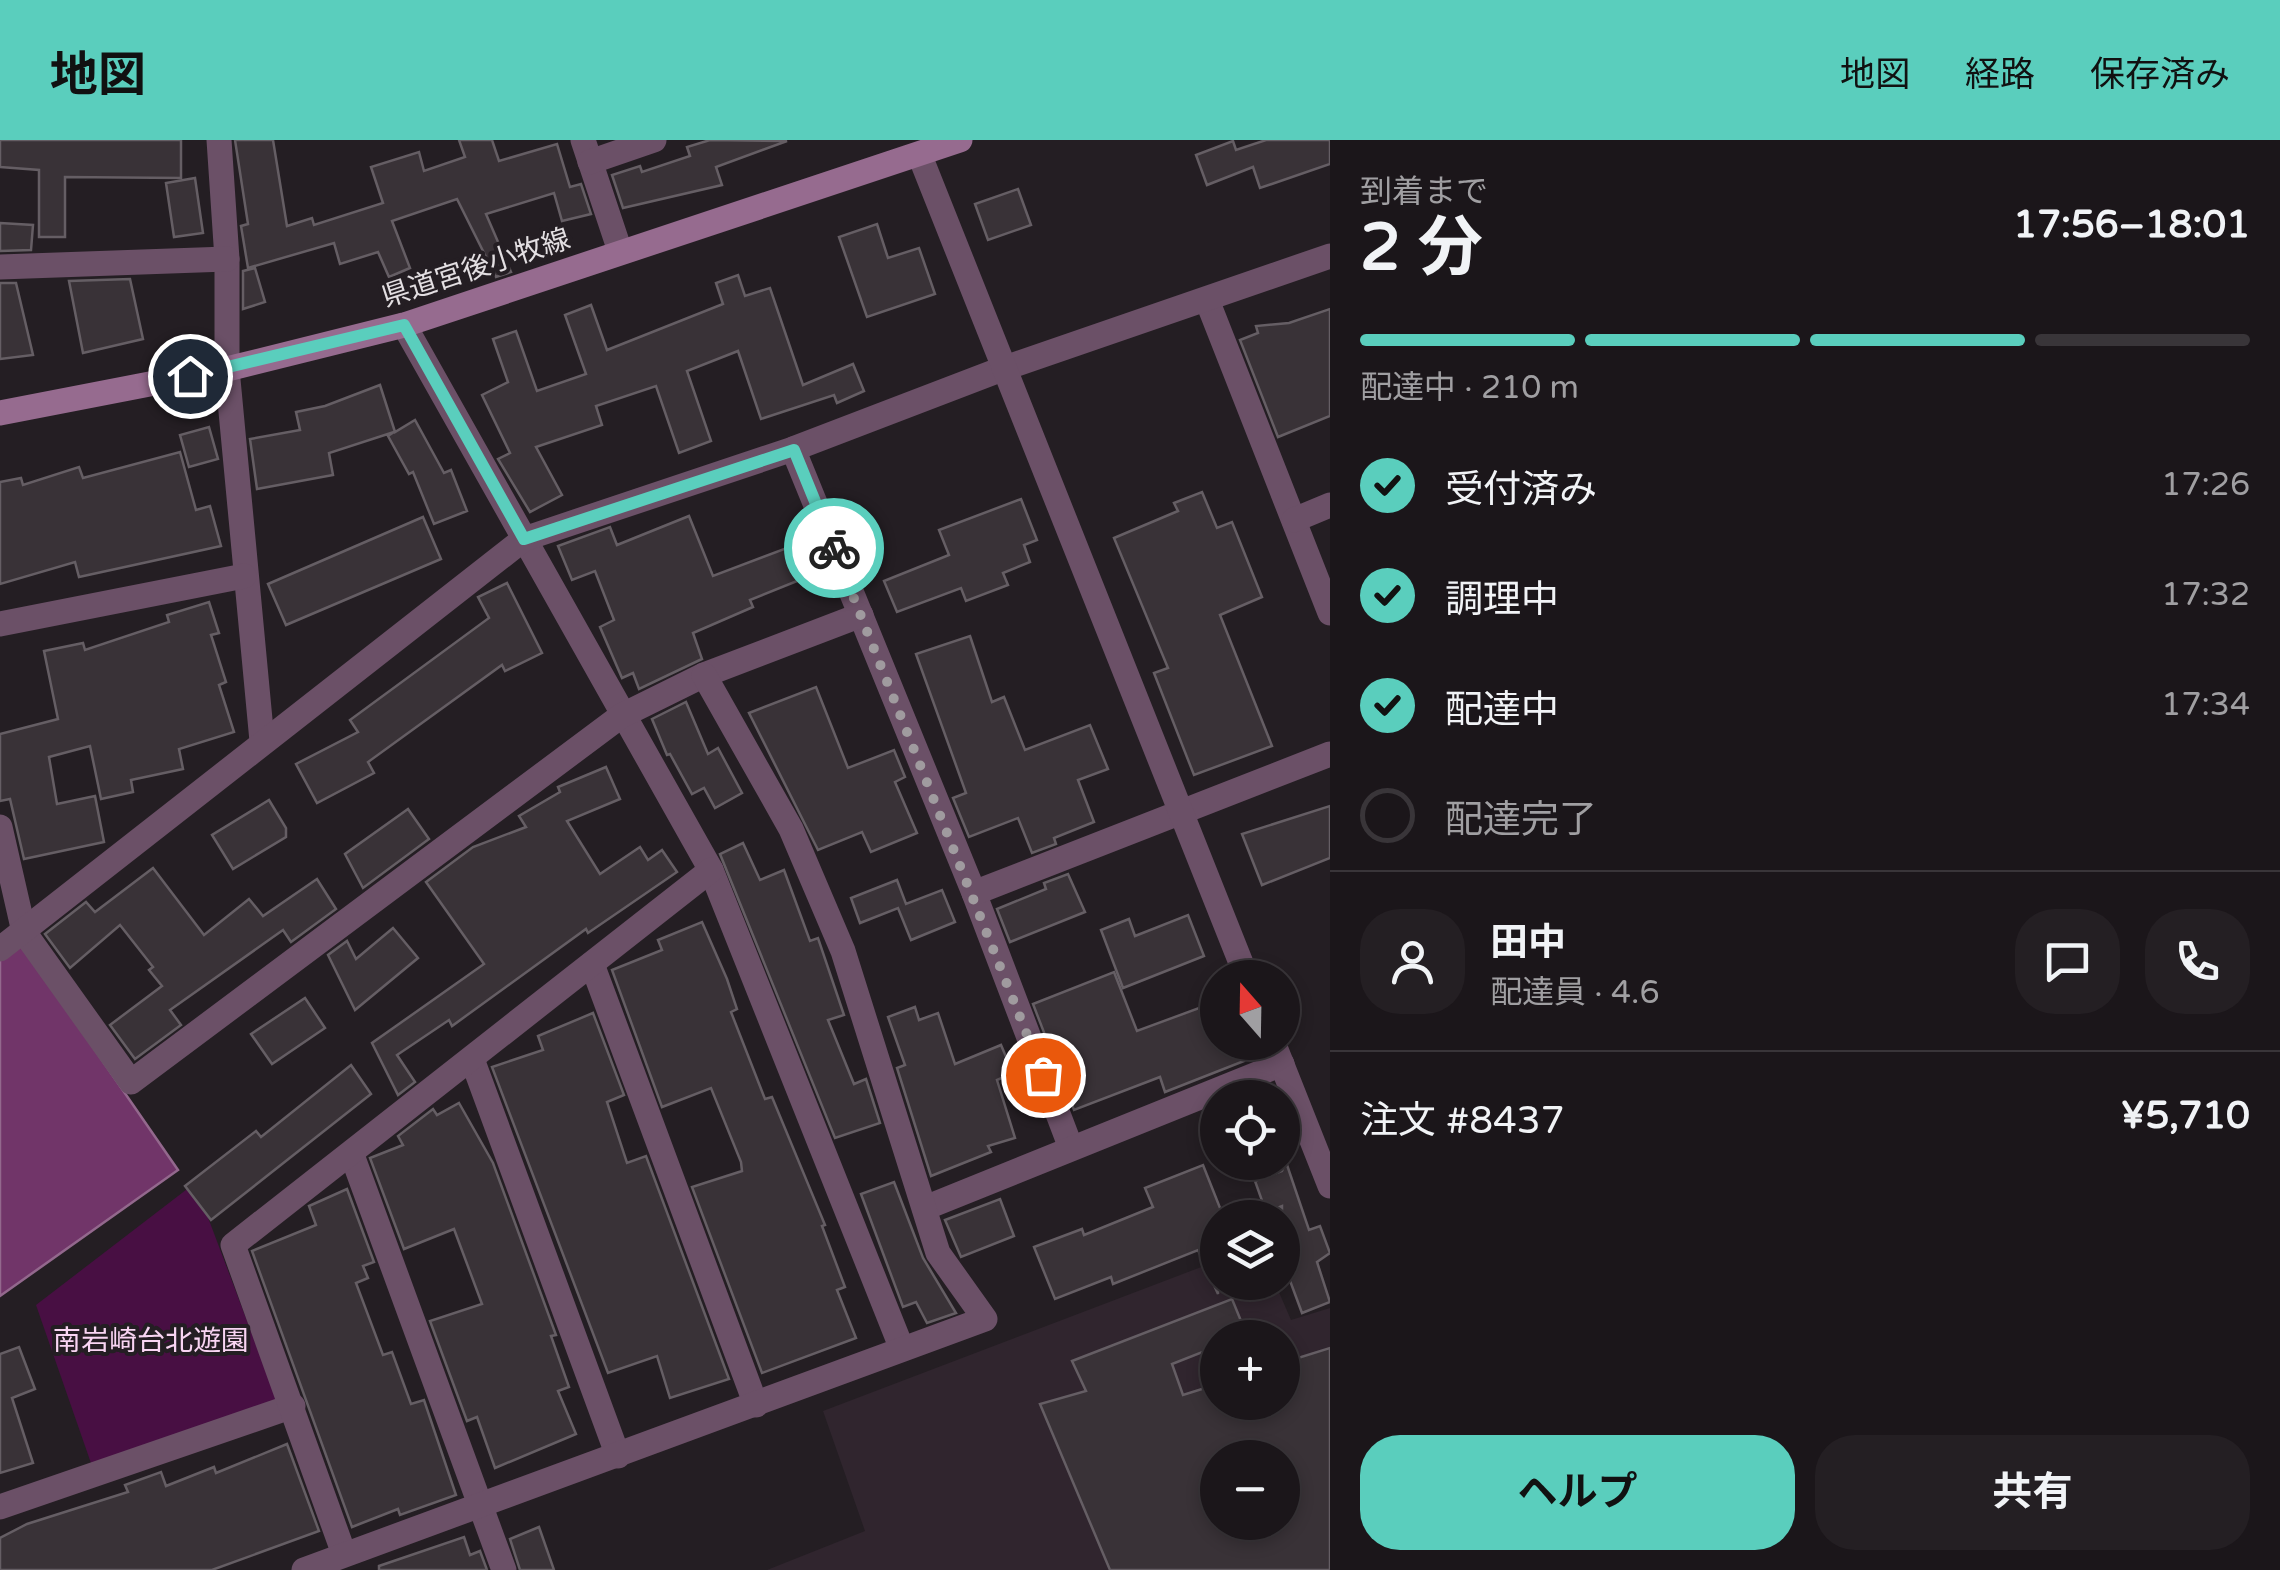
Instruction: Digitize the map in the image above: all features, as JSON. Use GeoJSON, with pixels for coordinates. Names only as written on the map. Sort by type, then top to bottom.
{"type":"FeatureCollection","features":[{"type":"Feature","properties":{"kind":"main road","name":"県道宮後小牧線"},"geometry":{"type":"LineString","coordinates":[[0,413],[228,369],[404,325],[917,148],[960,140]]}},
{"type":"Feature","properties":{"kind":"street"},"geometry":{"type":"LineString","coordinates":[[218,140],[227,258],[228,369],[262,741]]}},
{"type":"Feature","properties":{"kind":"street"},"geometry":{"type":"LineString","coordinates":[[620,252],[586,151],[654,140]]}},
{"type":"Feature","properties":{"kind":"street"},"geometry":{"type":"LineString","coordinates":[[917,148],[1239,960]]}},
{"type":"Feature","properties":{"kind":"street"},"geometry":{"type":"LineString","coordinates":[[0,950],[524,539],[794,450],[1002,369],[1330,256]]}},
{"type":"Feature","properties":{"kind":"street"},"geometry":{"type":"LineString","coordinates":[[0,267],[227,258]]}},
{"type":"Feature","properties":{"kind":"street"},"geometry":{"type":"LineString","coordinates":[[1207,300],[1330,613]]}},
{"type":"Feature","properties":{"kind":"street"},"geometry":{"type":"LineString","coordinates":[[404,325],[711,870],[902,1349]]}},
{"type":"Feature","properties":{"kind":"street"},"geometry":{"type":"LineString","coordinates":[[794,450],[974,893],[1071,1148]]}},
{"type":"Feature","properties":{"kind":"street"},"geometry":{"type":"LineString","coordinates":[[1294,520],[1330,506]]}},
{"type":"Feature","properties":{"kind":"street"},"geometry":{"type":"LineString","coordinates":[[0,624],[244,576]]}},
{"type":"Feature","properties":{"kind":"street"},"geometry":{"type":"LineString","coordinates":[[0,827],[24,932],[131,1082],[621,716],[704,675],[861,615]]}},
{"type":"Feature","properties":{"kind":"street"},"geometry":{"type":"LineString","coordinates":[[304,1570],[985,1320],[938,1253],[843,950],[792,829],[704,675]]}},
{"type":"Feature","properties":{"kind":"street"},"geometry":{"type":"LineString","coordinates":[[974,893],[1330,754]]}},
{"type":"Feature","properties":{"kind":"street"},"geometry":{"type":"LineString","coordinates":[[344,1554],[233,1245],[711,870]]}},
{"type":"Feature","properties":{"kind":"street"},"geometry":{"type":"LineString","coordinates":[[592,964],[756,1405]]}},
{"type":"Feature","properties":{"kind":"street"},"geometry":{"type":"LineString","coordinates":[[472,1059],[618,1456]]}},
{"type":"Feature","properties":{"kind":"street"},"geometry":{"type":"LineString","coordinates":[[925,1208],[1071,1148],[1262,1060]]}},
{"type":"Feature","properties":{"kind":"street"},"geometry":{"type":"LineString","coordinates":[[1280,1060],[1330,1186]]}},
{"type":"Feature","properties":{"kind":"street"},"geometry":{"type":"LineString","coordinates":[[352,1155],[504,1570]]}},
{"type":"Feature","properties":{"kind":"street"},"geometry":{"type":"LineString","coordinates":[[0,1507],[292,1406]]}},
{"type":"Feature","properties":{"kind":"shaded area"},"geometry":{"type":"Polygon","coordinates":[[[17,937],[178,1170],[0,1296],[0,950],[17,937]]]}},
{"type":"Feature","properties":{"kind":"shaded area"},"geometry":{"type":"Polygon","coordinates":[[[1200,1267],[1200,1300],[1282,1300],[1291,1320],[1330,1308],[1330,1570],[767,1570],[865,1531],[823,1411],[1200,1267]]]}},
{"type":"Feature","properties":{"kind":"green space","name":"南岩崎台北遊園"},"geometry":{"type":"Polygon","coordinates":[[[195,1183],[278,1403],[92,1466],[36,1305],[195,1183]]]}},
{"type":"Feature","properties":{"kind":"building"},"geometry":{"type":"Polygon","coordinates":[[[0,140],[181,140],[181,178],[65,177],[65,237],[39,237],[39,170],[0,167],[0,140]]]}},
{"type":"Feature","properties":{"kind":"building"},"geometry":{"type":"Polygon","coordinates":[[[235,140],[273,140],[287,226],[312,218],[314,225],[383,203],[371,167],[419,152],[424,171],[465,157],[459,140],[492,140],[499,161],[557,144],[570,187],[581,184],[591,214],[562,221],[554,193],[486,214],[511,272],[496,277],[457,199],[392,221],[410,268],[389,277],[378,252],[340,264],[334,243],[248,268],[241,226],[248,224],[235,140]]]}},
{"type":"Feature","properties":{"kind":"building"},"geometry":{"type":"Polygon","coordinates":[[[710,140],[787,141],[716,167],[722,185],[623,208],[612,175],[640,166],[642,172],[690,156],[687,147],[710,140]]]}},
{"type":"Feature","properties":{"kind":"building"},"geometry":{"type":"Polygon","coordinates":[[[1266,140],[1330,140],[1330,164],[1260,188],[1253,167],[1207,185],[1196,155],[1233,141],[1236,150],[1266,140]]]}},
{"type":"Feature","properties":{"kind":"building"},"geometry":{"type":"Polygon","coordinates":[[[195,178],[203,233],[174,237],[166,183],[195,178]]]}},
{"type":"Feature","properties":{"kind":"building"},"geometry":{"type":"Polygon","coordinates":[[[1018,189],[1031,225],[988,240],[975,204],[1018,189]]]}},
{"type":"Feature","properties":{"kind":"building"},"geometry":{"type":"Polygon","coordinates":[[[0,223],[33,225],[31,250],[0,251],[0,223]]]}},
{"type":"Feature","properties":{"kind":"building"},"geometry":{"type":"Polygon","coordinates":[[[877,224],[888,258],[919,248],[935,294],[867,317],[839,237],[877,224]]]}},
{"type":"Feature","properties":{"kind":"building"},"geometry":{"type":"Polygon","coordinates":[[[255,268],[265,302],[243,309],[243,271],[255,268]]]}},
{"type":"Feature","properties":{"kind":"building"},"geometry":{"type":"Polygon","coordinates":[[[738,275],[745,296],[770,288],[803,385],[853,364],[864,391],[837,403],[834,395],[761,419],[738,351],[687,371],[711,441],[679,453],[656,386],[596,406],[602,425],[536,447],[562,495],[530,512],[498,459],[510,453],[482,395],[508,382],[493,339],[516,331],[537,391],[586,374],[565,315],[591,305],[607,350],[723,304],[716,283],[738,275]]]}},
{"type":"Feature","properties":{"kind":"building"},"geometry":{"type":"Polygon","coordinates":[[[130,279],[143,339],[83,353],[69,281],[130,279]]]}},
{"type":"Feature","properties":{"kind":"building"},"geometry":{"type":"Polygon","coordinates":[[[0,283],[16,283],[33,355],[0,359],[0,283]]]}},
{"type":"Feature","properties":{"kind":"building"},"geometry":{"type":"Polygon","coordinates":[[[1330,309],[1330,416],[1278,437],[1240,340],[1258,333],[1256,326],[1289,323],[1330,309]]]}},
{"type":"Feature","properties":{"kind":"building"},"geometry":{"type":"Polygon","coordinates":[[[380,385],[395,432],[415,420],[444,473],[451,470],[467,511],[434,524],[413,472],[409,474],[388,436],[394,432],[329,453],[333,475],[257,489],[250,439],[300,430],[296,412],[325,406],[380,385]]]}},
{"type":"Feature","properties":{"kind":"building"},"geometry":{"type":"Polygon","coordinates":[[[209,427],[218,459],[189,467],[180,435],[209,427]]]}},
{"type":"Feature","properties":{"kind":"building"},"geometry":{"type":"Polygon","coordinates":[[[180,452],[196,510],[210,506],[221,546],[79,577],[75,562],[0,584],[0,482],[21,478],[23,485],[79,467],[83,478],[180,452]]]}},
{"type":"Feature","properties":{"kind":"building"},"geometry":{"type":"Polygon","coordinates":[[[1202,492],[1217,528],[1232,522],[1262,597],[1220,615],[1272,746],[1194,775],[1154,673],[1168,668],[1114,538],[1178,511],[1174,503],[1202,492]]]}},
{"type":"Feature","properties":{"kind":"building"},"geometry":{"type":"Polygon","coordinates":[[[1021,499],[1037,540],[1024,545],[1030,562],[1003,573],[1008,585],[966,601],[961,588],[897,612],[884,581],[949,555],[939,530],[1021,499]]]}},
{"type":"Feature","properties":{"kind":"building"},"geometry":{"type":"Polygon","coordinates":[[[689,516],[713,576],[800,543],[812,575],[750,600],[753,607],[693,633],[702,659],[639,689],[633,673],[622,678],[600,627],[614,620],[595,571],[572,580],[558,546],[610,527],[617,545],[689,516]]]}},
{"type":"Feature","properties":{"kind":"building"},"geometry":{"type":"Polygon","coordinates":[[[423,517],[441,559],[286,625],[268,584],[423,517]]]}},
{"type":"Feature","properties":{"kind":"building"},"geometry":{"type":"Polygon","coordinates":[[[507,583],[542,653],[505,671],[502,665],[368,762],[374,773],[317,803],[296,764],[358,732],[350,720],[489,618],[478,597],[507,583]]]}},
{"type":"Feature","properties":{"kind":"building"},"geometry":{"type":"Polygon","coordinates":[[[209,602],[219,633],[211,635],[226,682],[219,685],[234,732],[179,749],[183,769],[131,780],[133,792],[101,799],[90,746],[49,757],[57,804],[95,796],[104,842],[24,859],[10,799],[0,801],[0,734],[58,719],[44,651],[83,643],[85,650],[169,622],[167,615],[209,602]]]}},
{"type":"Feature","properties":{"kind":"building"},"geometry":{"type":"Polygon","coordinates":[[[970,636],[992,702],[1004,697],[1025,750],[1090,725],[1108,769],[1078,780],[1094,822],[1054,838],[1056,844],[1032,853],[1018,818],[969,837],[953,798],[966,793],[916,654],[970,636]]]}},
{"type":"Feature","properties":{"kind":"building"},"geometry":{"type":"Polygon","coordinates":[[[816,687],[848,768],[894,750],[905,777],[895,782],[917,833],[871,852],[862,832],[818,850],[749,713],[816,687]]]}},
{"type":"Feature","properties":{"kind":"building"},"geometry":{"type":"Polygon","coordinates":[[[686,702],[708,754],[718,748],[742,793],[715,808],[704,788],[692,794],[670,754],[667,755],[652,719],[686,702]]]}},
{"type":"Feature","properties":{"kind":"building"},"geometry":{"type":"Polygon","coordinates":[[[606,767],[620,799],[567,821],[600,874],[640,847],[648,860],[662,850],[677,872],[588,933],[586,929],[452,1026],[449,1020],[397,1055],[415,1082],[398,1095],[372,1043],[484,964],[426,882],[473,847],[526,827],[519,816],[560,792],[558,787],[606,767]]]}},
{"type":"Feature","properties":{"kind":"building"},"geometry":{"type":"Polygon","coordinates":[[[269,800],[286,828],[286,837],[233,869],[212,835],[269,800]]]}},
{"type":"Feature","properties":{"kind":"building"},"geometry":{"type":"Polygon","coordinates":[[[1330,806],[1330,858],[1262,885],[1242,834],[1330,806]]]}},
{"type":"Feature","properties":{"kind":"building"},"geometry":{"type":"Polygon","coordinates":[[[408,809],[429,839],[363,888],[345,854],[408,809]]]}},
{"type":"Feature","properties":{"kind":"building"},"geometry":{"type":"Polygon","coordinates":[[[743,843],[760,880],[784,870],[810,941],[818,938],[844,1015],[828,1020],[854,1084],[866,1079],[880,1123],[835,1138],[720,854],[743,843]]]}},
{"type":"Feature","properties":{"kind":"building"},"geometry":{"type":"Polygon","coordinates":[[[153,868],[204,935],[249,899],[263,916],[317,879],[336,909],[291,942],[283,930],[170,1010],[181,1025],[135,1059],[110,1025],[162,986],[149,970],[153,967],[120,925],[70,968],[45,934],[86,902],[95,912],[153,868]]]}},
{"type":"Feature","properties":{"kind":"building"},"geometry":{"type":"Polygon","coordinates":[[[1068,874],[1085,912],[1010,942],[997,909],[1046,889],[1044,883],[1068,874]]]}},
{"type":"Feature","properties":{"kind":"building"},"geometry":{"type":"Polygon","coordinates":[[[897,880],[906,904],[942,890],[955,922],[911,940],[898,908],[860,923],[851,898],[897,880]]]}},
{"type":"Feature","properties":{"kind":"building"},"geometry":{"type":"Polygon","coordinates":[[[1188,915],[1204,956],[1123,988],[1101,930],[1129,919],[1135,936],[1188,915]]]}},
{"type":"Feature","properties":{"kind":"building"},"geometry":{"type":"Polygon","coordinates":[[[702,922],[727,979],[737,1009],[731,1012],[765,1099],[772,1097],[825,1225],[822,1226],[845,1287],[837,1290],[856,1338],[762,1373],[692,1187],[742,1171],[741,1162],[711,1088],[662,1107],[612,970],[662,950],[658,940],[702,922]]]}},
{"type":"Feature","properties":{"kind":"building"},"geometry":{"type":"Polygon","coordinates":[[[393,928],[418,958],[355,1010],[328,955],[347,941],[356,959],[393,928]]]}},
{"type":"Feature","properties":{"kind":"building"},"geometry":{"type":"Polygon","coordinates":[[[1114,972],[1137,1031],[1200,1008],[1200,1060],[1244,1061],[1165,1092],[1160,1077],[1074,1110],[1033,1004],[1114,972]]]}},
{"type":"Feature","properties":{"kind":"building"},"geometry":{"type":"Polygon","coordinates":[[[305,998],[325,1028],[272,1064],[251,1034],[305,998]]]}},
{"type":"Feature","properties":{"kind":"building"},"geometry":{"type":"Polygon","coordinates":[[[915,1007],[919,1020],[938,1013],[955,1064],[1001,1045],[1013,1073],[997,1080],[1015,1138],[988,1146],[991,1152],[931,1176],[897,1068],[905,1065],[888,1017],[915,1007]]]}},
{"type":"Feature","properties":{"kind":"building"},"geometry":{"type":"Polygon","coordinates":[[[593,1013],[624,1095],[607,1102],[627,1163],[646,1156],[729,1379],[670,1398],[657,1356],[608,1373],[492,1067],[543,1050],[538,1036],[593,1013]]]}},
{"type":"Feature","properties":{"kind":"building"},"geometry":{"type":"Polygon","coordinates":[[[351,1065],[371,1094],[211,1220],[185,1186],[256,1131],[261,1137],[351,1065]]]}},
{"type":"Feature","properties":{"kind":"building"},"geometry":{"type":"Polygon","coordinates":[[[459,1103],[493,1163],[556,1335],[551,1336],[569,1387],[558,1391],[576,1434],[495,1468],[477,1417],[467,1421],[430,1321],[482,1304],[454,1229],[404,1249],[370,1158],[403,1145],[398,1136],[433,1109],[437,1115],[459,1103]]]}},
{"type":"Feature","properties":{"kind":"building"},"geometry":{"type":"Polygon","coordinates":[[[1200,1166],[1200,1180],[1209,1180],[1217,1200],[1200,1200],[1200,1254],[1198,1250],[1113,1284],[1111,1277],[1055,1299],[1034,1247],[1082,1229],[1084,1235],[1153,1207],[1145,1188],[1200,1166]]]}},
{"type":"Feature","properties":{"kind":"building"},"geometry":{"type":"Polygon","coordinates":[[[1292,1180],[1299,1200],[1262,1200],[1255,1181],[1292,1180]]]}},
{"type":"Feature","properties":{"kind":"building"},"geometry":{"type":"Polygon","coordinates":[[[894,1182],[923,1258],[956,1313],[927,1323],[916,1302],[903,1307],[861,1194],[894,1182]]]}},
{"type":"Feature","properties":{"kind":"building"},"geometry":{"type":"Polygon","coordinates":[[[347,1189],[374,1262],[363,1266],[368,1278],[356,1283],[383,1355],[392,1352],[411,1404],[424,1400],[456,1495],[400,1515],[398,1509],[352,1527],[252,1251],[316,1225],[309,1206],[347,1189]]]}},
{"type":"Feature","properties":{"kind":"building"},"geometry":{"type":"Polygon","coordinates":[[[1000,1199],[1014,1236],[961,1257],[945,1220],[1000,1199]]]}},
{"type":"Feature","properties":{"kind":"building"},"geometry":{"type":"Polygon","coordinates":[[[1300,1203],[1309,1230],[1320,1226],[1330,1253],[1317,1262],[1330,1302],[1302,1313],[1297,1300],[1300,1203]]]}},
{"type":"Feature","properties":{"kind":"building"},"geometry":{"type":"Polygon","coordinates":[[[1232,1300],[1241,1320],[1200,1320],[1200,1353],[1172,1364],[1183,1395],[1200,1390],[1200,1420],[1300,1420],[1300,1357],[1330,1348],[1330,1570],[1110,1570],[1040,1404],[1086,1391],[1072,1361],[1232,1300]]]}},
{"type":"Feature","properties":{"kind":"building"},"geometry":{"type":"Polygon","coordinates":[[[19,1347],[35,1389],[12,1398],[33,1463],[0,1473],[0,1354],[19,1347]]]}},
{"type":"Feature","properties":{"kind":"building"},"geometry":{"type":"Polygon","coordinates":[[[287,1444],[319,1531],[212,1570],[0,1570],[0,1538],[27,1524],[128,1492],[125,1485],[161,1472],[166,1486],[214,1467],[216,1473],[287,1444]]]}},
{"type":"Feature","properties":{"kind":"building"},"geometry":{"type":"Polygon","coordinates":[[[539,1527],[554,1570],[520,1570],[510,1539],[539,1527]]]}},
{"type":"Feature","properties":{"kind":"building"},"geometry":{"type":"Polygon","coordinates":[[[464,1537],[470,1555],[480,1551],[487,1570],[379,1570],[379,1566],[464,1537]]]}},
{"type":"Feature","properties":{"kind":"way so far"},"geometry":{"type":"LineString","coordinates":[[834,548],[1043,1075]]}},
{"type":"Feature","properties":{"kind":"route"},"geometry":{"type":"LineString","coordinates":[[190,376],[404,325],[524,539],[794,450],[834,548]]}}]}
